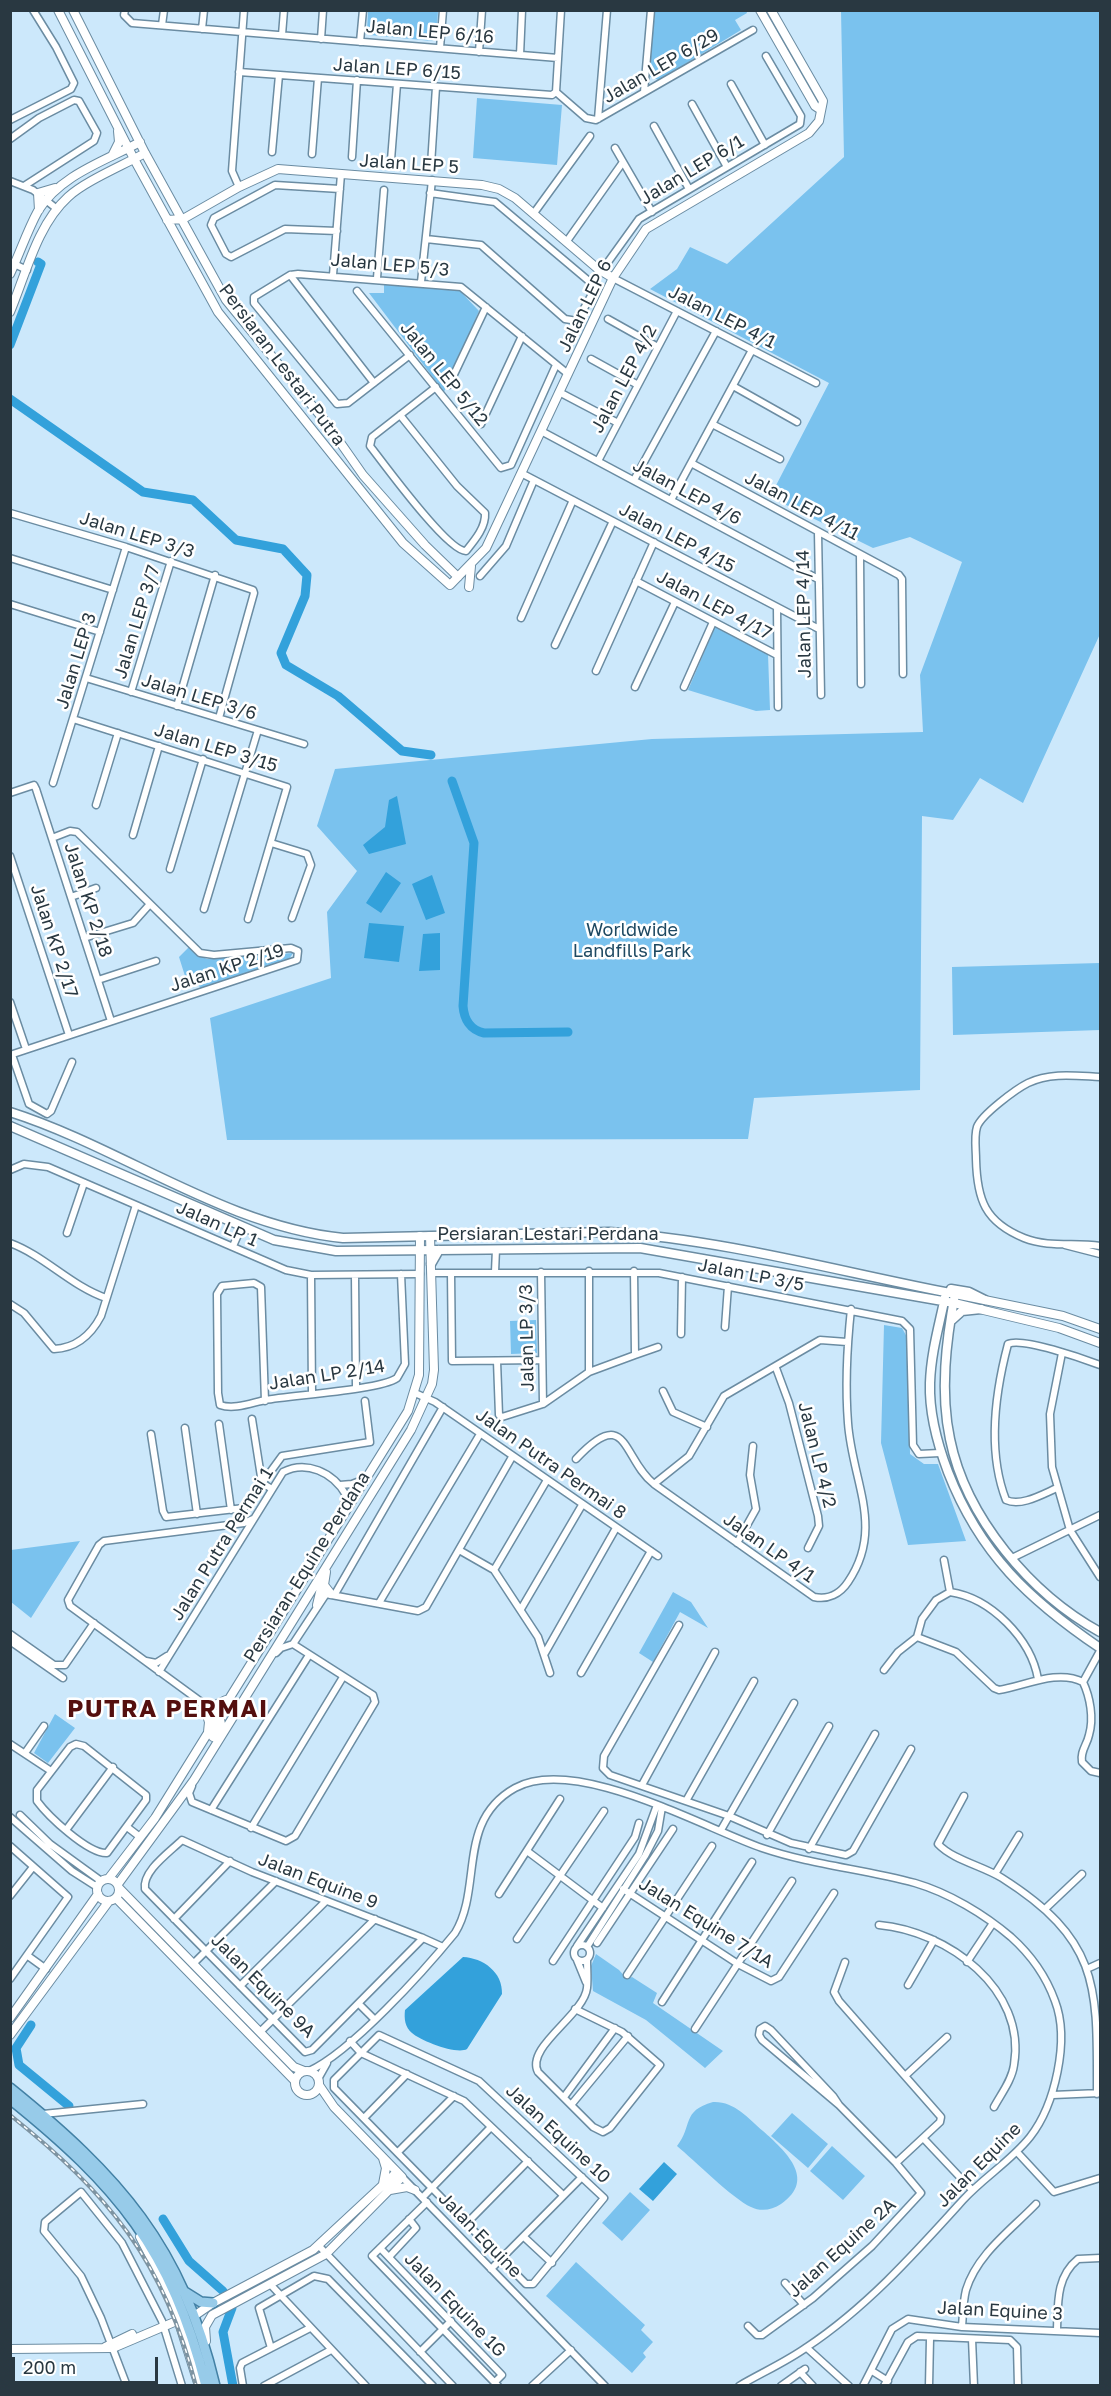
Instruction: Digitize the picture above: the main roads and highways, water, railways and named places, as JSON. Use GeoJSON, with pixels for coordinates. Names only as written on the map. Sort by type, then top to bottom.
{"type":"FeatureCollection","features":[{"type":"Feature","properties":{"kind":"main road","name":"Persiaran Lestari Perdana"},"geometry":{"type":"LineString","coordinates":[[10,1112],[236,1210],[307,1233],[343,1238],[609,1232],[645,1234],[735,1248],[912,1285],[950,1297]]}},
{"type":"Feature","properties":{"kind":"main road","name":"Persiaran Lestari Perdana"},"geometry":{"type":"LineString","coordinates":[[10,1126],[274,1240],[311,1248],[336,1251],[640,1248],[915,1296],[950,1297]]}},
{"type":"Feature","properties":{"kind":"main road"},"geometry":{"type":"LineString","coordinates":[[230,1221],[236,1210]]}},
{"type":"Feature","properties":{"kind":"main road"},"geometry":{"type":"LineString","coordinates":[[431,1268],[435,1250]]}},
{"type":"Feature","properties":{"kind":"main road"},"geometry":{"type":"LineString","coordinates":[[912,1285],[932,1285],[969,1292],[985,1300]]}},
{"type":"Feature","properties":{"kind":"main road"},"geometry":{"type":"LineString","coordinates":[[915,1296],[934,1305],[937,1311],[930,1384],[932,1415],[940,1453],[965,1511],[983,1542],[1004,1569],[1062,1622],[1101,1649]]}},
{"type":"Feature","properties":{"kind":"main road"},"geometry":{"type":"LineString","coordinates":[[937,1328],[950,1297]]}},
{"type":"Feature","properties":{"kind":"main road"},"geometry":{"type":"LineString","coordinates":[[950,1297],[950,1323],[945,1363],[950,1440],[962,1476],[976,1507],[1012,1558],[1063,1608],[1101,1632]]}},
{"type":"Feature","properties":{"kind":"main road"},"geometry":{"type":"LineString","coordinates":[[950,1323],[962,1311],[981,1309]]}},
{"type":"Feature","properties":{"kind":"main road"},"geometry":{"type":"LineString","coordinates":[[10,2083],[32,2105]]}},
{"type":"Feature","properties":{"kind":"main road"},"geometry":{"type":"LineString","coordinates":[[10,2088],[43,2114],[91,2158],[128,2198],[165,2251],[194,2316],[215,2385]]}},
{"type":"Feature","properties":{"kind":"main road"},"geometry":{"type":"LineString","coordinates":[[11,2099],[54,2134],[98,2176],[130,2215],[161,2262],[189,2326],[206,2385]]}},
{"type":"Feature","properties":{"kind":"main road"},"geometry":{"type":"LineString","coordinates":[[185,2292],[201,2302],[213,2303]]}},
{"type":"Feature","properties":{"kind":"main road"},"geometry":{"type":"LineString","coordinates":[[189,2326],[194,2316]]}},
{"type":"Feature","properties":{"kind":"waterway"},"geometry":{"type":"LineString","coordinates":[[10,345],[41,264],[38,262]]}},
{"type":"Feature","properties":{"kind":"waterway"},"geometry":{"type":"LineString","coordinates":[[10,399],[143,492],[193,500],[236,540],[283,549],[307,575],[305,596],[281,653],[286,665],[338,696],[402,751],[431,755]]}},
{"type":"Feature","properties":{"kind":"waterway"},"geometry":{"type":"LineString","coordinates":[[452,781],[474,843],[463,1006],[466,1019],[471,1027],[484,1033],[568,1032]]}},
{"type":"Feature","properties":{"kind":"waterway"},"geometry":{"type":"LineString","coordinates":[[31,2025],[16,2048],[19,2065],[69,2106]]}},
{"type":"Feature","properties":{"kind":"waterway"},"geometry":{"type":"LineString","coordinates":[[163,2219],[189,2261],[223,2291]]}},
{"type":"Feature","properties":{"kind":"waterway"},"geometry":{"type":"LineString","coordinates":[[232,2308],[223,2332],[233,2386]]}},
{"type":"Feature","properties":{"kind":"railway"},"geometry":{"type":"LineString","coordinates":[[10,2115],[76,2173],[128,2233],[149,2266],[167,2302],[183,2342],[196,2386]]}},
{"type":"Feature","properties":{"kind":"district","name":"PUTRA PERMAI"},"geometry":{"type":"Point","coordinates":[168,1709]}},
{"type":"Feature","properties":{"kind":"park label","name":"Worldwide Landfills Park"},"geometry":{"type":"Point","coordinates":[632,940]}}]}
